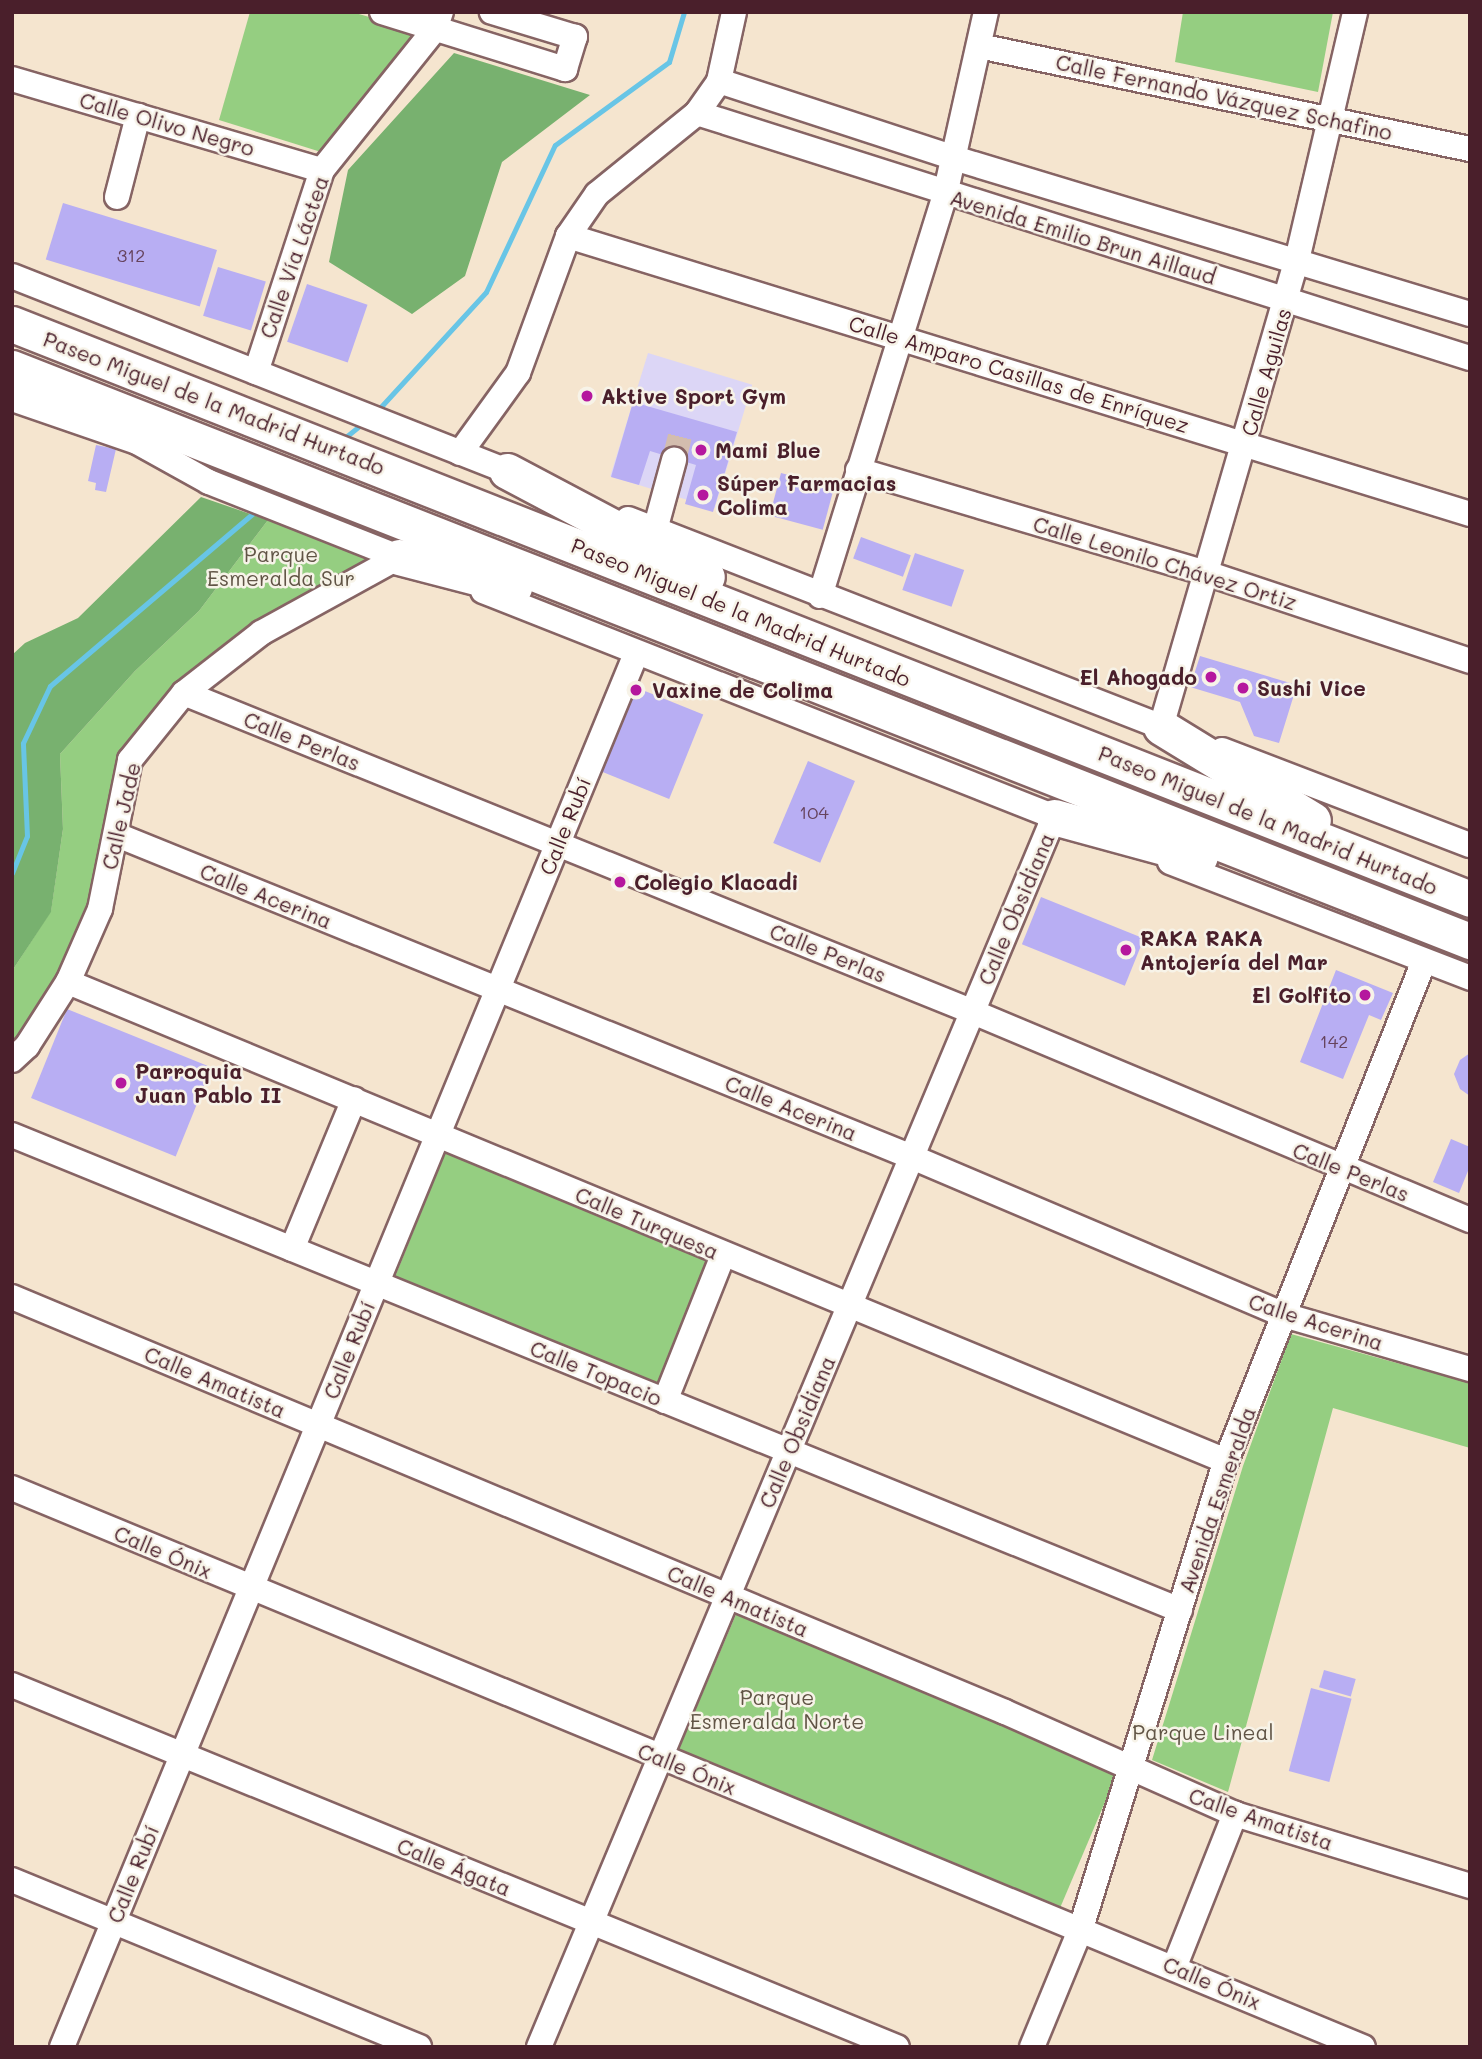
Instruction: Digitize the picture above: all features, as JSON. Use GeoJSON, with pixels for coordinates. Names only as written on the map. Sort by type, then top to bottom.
{"type":"FeatureCollection","features":[{"type":"Feature","properties":{"kind":"highway","name":"Paseo Miguel de la Madrid Hurtado"},"geometry":{"type":"LineString","coordinates":[[12,324],[1470,899]]}},
{"type":"Feature","properties":{"kind":"highway","name":"Paseo Miguel de la Madrid Hurtado"},"geometry":{"type":"LineString","coordinates":[[12,368],[263,463],[659,625],[1470,941]]}},
{"type":"Feature","properties":{"kind":"highway"},"geometry":{"type":"LineString","coordinates":[[507,471],[867,662]]}},
{"type":"Feature","properties":{"kind":"highway"},"geometry":{"type":"LineString","coordinates":[[399,557],[659,625]]}},
{"type":"Feature","properties":{"kind":"highway"},"geometry":{"type":"LineString","coordinates":[[1161,727],[1397,871]]}},
{"type":"Feature","properties":{"kind":"highway"},"geometry":{"type":"LineString","coordinates":[[1054,817],[1382,907]]}},
{"type":"Feature","properties":{"kind":"street"},"geometry":{"type":"LineString","coordinates":[[382,12],[438,20],[565,69],[575,37],[492,12]]}},
{"type":"Feature","properties":{"kind":"street"},"geometry":{"type":"LineString","coordinates":[[460,453],[518,373],[568,236],[597,194],[697,113],[719,81],[734,12]]}},
{"type":"Feature","properties":{"kind":"street"},"geometry":{"type":"LineString","coordinates":[[820,596],[945,195],[986,12]]}},
{"type":"Feature","properties":{"kind":"street","name":"Calle Aguilas"},"geometry":{"type":"LineString","coordinates":[[1161,727],[1287,298],[1332,118],[1355,12]]}},
{"type":"Feature","properties":{"kind":"street","name":"Calle Vía Láctea"},"geometry":{"type":"LineString","coordinates":[[256,372],[322,170],[438,20]]}},
{"type":"Feature","properties":{"kind":"street","name":"Calle Fernando Vázquez Schafino"},"geometry":{"type":"LineString","coordinates":[[979,46],[1470,149]]}},
{"type":"Feature","properties":{"kind":"street","name":"Calle Olivo Negro"},"geometry":{"type":"LineString","coordinates":[[12,79],[322,170]]}},
{"type":"Feature","properties":{"kind":"street","name":"Avenida Emilio Brun Aillaud"},"geometry":{"type":"LineString","coordinates":[[719,81],[954,158],[1470,314]]}},
{"type":"Feature","properties":{"kind":"street","name":"Avenida Emilio Brun Aillaud"},"geometry":{"type":"LineString","coordinates":[[697,113],[945,195],[1287,298],[1470,358]]}},
{"type":"Feature","properties":{"kind":"street"},"geometry":{"type":"LineString","coordinates":[[117,197],[138,116]]}},
{"type":"Feature","properties":{"kind":"street","name":"Calle Amparo Casillas de Enríquez"},"geometry":{"type":"LineString","coordinates":[[568,236],[1470,514]]}},
{"type":"Feature","properties":{"kind":"street"},"geometry":{"type":"LineString","coordinates":[[12,276],[820,596],[1470,845]]}},
{"type":"Feature","properties":{"kind":"street"},"geometry":{"type":"LineString","coordinates":[[12,399],[137,442],[209,482],[636,653],[1470,978]]}},
{"type":"Feature","properties":{"kind":"street"},"geometry":{"type":"LineString","coordinates":[[655,530],[674,460]]}},
{"type":"Feature","properties":{"kind":"street","name":"Calle Leonilo Chávez Ortiz"},"geometry":{"type":"LineString","coordinates":[[858,471],[1206,573],[1470,661]]}},
{"type":"Feature","properties":{"kind":"street","name":"Calle Jade"},"geometry":{"type":"LineString","coordinates":[[12,1059],[27,1046],[68,982],[100,909],[130,760],[184,694],[261,633],[399,557]]}},
{"type":"Feature","properties":{"kind":"street","name":"Calle Rubí"},"geometry":{"type":"LineString","coordinates":[[62,2047],[636,653]]}},
{"type":"Feature","properties":{"kind":"street","name":"Calle Perlas"},"geometry":{"type":"LineString","coordinates":[[184,694],[972,1012],[1342,1169],[1470,1220]]}},
{"type":"Feature","properties":{"kind":"street","name":"Calle Obsidiana"},"geometry":{"type":"LineString","coordinates":[[539,2047],[1054,817]]}},
{"type":"Feature","properties":{"kind":"street","name":"Calle Acerina"},"geometry":{"type":"LineString","coordinates":[[117,835],[912,1157],[1284,1315],[1470,1369]]}},
{"type":"Feature","properties":{"kind":"street","name":"Avenida Esmeralda"},"geometry":{"type":"LineString","coordinates":[[1032,2047],[1081,1928],[1226,1461],[1424,961]]}},
{"type":"Feature","properties":{"kind":"street","name":"Calle Turquesa"},"geometry":{"type":"LineString","coordinates":[[68,982],[1226,1461]]}},
{"type":"Feature","properties":{"kind":"street"},"geometry":{"type":"LineString","coordinates":[[292,1248],[354,1099]]}},
{"type":"Feature","properties":{"kind":"street","name":"Calle Topacio"},"geometry":{"type":"LineString","coordinates":[[12,1135],[788,1453],[1180,1610]]}},
{"type":"Feature","properties":{"kind":"street"},"geometry":{"type":"LineString","coordinates":[[664,1401],[723,1255]]}},
{"type":"Feature","properties":{"kind":"street","name":"Calle Amatista"},"geometry":{"type":"LineString","coordinates":[[12,1297],[727,1596],[1235,1814],[1470,1886]]}},
{"type":"Feature","properties":{"kind":"street","name":"Calle Ónix"},"geometry":{"type":"LineString","coordinates":[[12,1488],[660,1758],[1081,1928],[1363,2047]]}},
{"type":"Feature","properties":{"kind":"street","name":"Calle Ágata"},"geometry":{"type":"LineString","coordinates":[[12,1685],[897,2047]]}},
{"type":"Feature","properties":{"kind":"street"},"geometry":{"type":"LineString","coordinates":[[1174,1968],[1235,1814]]}},
{"type":"Feature","properties":{"kind":"street"},"geometry":{"type":"LineString","coordinates":[[12,1880],[419,2047]]}},
{"type":"Feature","properties":{"kind":"shaded area"},"geometry":{"type":"Polygon","coordinates":[[[648,353],[752,385],[715,508],[610,476],[648,353]]]}},
{"type":"Feature","properties":{"kind":"green space"},"geometry":{"type":"Polygon","coordinates":[[[250,12],[352,12],[421,32],[321,152],[219,120],[250,12]]]}},
{"type":"Feature","properties":{"kind":"green space"},"geometry":{"type":"Polygon","coordinates":[[[1183,12],[1333,12],[1318,92],[1175,62],[1183,12]]]}},
{"type":"Feature","properties":{"kind":"green space"},"geometry":{"type":"Polygon","coordinates":[[[454,53],[590,95],[502,162],[465,276],[412,314],[329,262],[348,170],[454,53]]]}},
{"type":"Feature","properties":{"kind":"green space"},"geometry":{"type":"Polygon","coordinates":[[[201,497],[268,520],[199,611],[135,671],[60,754],[63,829],[51,912],[12,971],[12,655],[25,643],[78,618],[201,497]]]}},
{"type":"Feature","properties":{"kind":"green space","name":"Parque Esmeralda Sur"},"geometry":{"type":"Polygon","coordinates":[[[268,520],[368,559],[295,602],[165,698],[102,859],[85,919],[32,1020],[12,1042],[12,971],[51,911],[63,829],[60,754],[135,671],[199,611],[268,520]]]}},
{"type":"Feature","properties":{"kind":"green space"},"geometry":{"type":"Polygon","coordinates":[[[445,1153],[711,1261],[660,1387],[394,1279],[445,1153]]]}},
{"type":"Feature","properties":{"kind":"green space","name":"Parque Lineal"},"geometry":{"type":"Polygon","coordinates":[[[1291,1334],[1470,1383],[1470,1448],[1333,1408],[1228,1792],[1152,1760],[1243,1466],[1291,1334]]]}},
{"type":"Feature","properties":{"kind":"green space","name":"Parque Esmeralda Norte"},"geometry":{"type":"Polygon","coordinates":[[[737,1612],[1117,1773],[1059,1911],[679,1749],[737,1612]]]}},
{"type":"Feature","properties":{"kind":"building"},"geometry":{"type":"Polygon","coordinates":[[[63,203],[217,250],[200,306],[46,259],[63,203]]]}},
{"type":"Feature","properties":{"kind":"building"},"geometry":{"type":"Polygon","coordinates":[[[218,267],[266,282],[251,330],[203,316],[218,267]]]}},
{"type":"Feature","properties":{"kind":"building"},"geometry":{"type":"Polygon","coordinates":[[[307,284],[368,305],[348,363],[287,342],[307,284]]]}},
{"type":"Feature","properties":{"kind":"building"},"geometry":{"type":"Polygon","coordinates":[[[633,402],[737,432],[713,512],[685,504],[696,465],[650,451],[639,485],[611,477],[633,402]]]}},
{"type":"Feature","properties":{"kind":"building"},"geometry":{"type":"Polygon","coordinates":[[[96,445],[116,449],[106,492],[95,490],[96,483],[88,481],[96,445]]]}},
{"type":"Feature","properties":{"kind":"building"},"geometry":{"type":"Polygon","coordinates":[[[781,473],[834,487],[823,530],[770,516],[781,473]]]}},
{"type":"Feature","properties":{"kind":"building"},"geometry":{"type":"Polygon","coordinates":[[[861,537],[911,555],[903,577],[853,559],[861,537]]]}},
{"type":"Feature","properties":{"kind":"building"},"geometry":{"type":"Polygon","coordinates":[[[915,553],[964,570],[951,607],[902,590],[915,553]]]}},
{"type":"Feature","properties":{"kind":"building"},"geometry":{"type":"Polygon","coordinates":[[[1200,656],[1297,685],[1279,743],[1254,736],[1240,702],[1190,687],[1200,656]]]}},
{"type":"Feature","properties":{"kind":"building"},"geometry":{"type":"Polygon","coordinates":[[[630,685],[703,715],[669,799],[596,769],[630,685]]]}},
{"type":"Feature","properties":{"kind":"building"},"geometry":{"type":"Polygon","coordinates":[[[808,761],[855,781],[820,863],[773,843],[808,761]]]}},
{"type":"Feature","properties":{"kind":"building"},"geometry":{"type":"Polygon","coordinates":[[[1041,897],[1144,939],[1125,986],[1022,944],[1041,897]]]}},
{"type":"Feature","properties":{"kind":"building"},"geometry":{"type":"Polygon","coordinates":[[[1336,970],[1393,993],[1381,1020],[1369,1015],[1343,1079],[1300,1062],[1336,970]]]}},
{"type":"Feature","properties":{"kind":"building","name":"Parroquia Juan Pablo II"},"geometry":{"type":"Polygon","coordinates":[[[67,1009],[212,1067],[176,1156],[31,1098],[67,1009]]]}},
{"type":"Feature","properties":{"kind":"building"},"geometry":{"type":"Polygon","coordinates":[[[1470,1053],[1470,1096],[1460,1089],[1454,1074],[1460,1060],[1470,1053]]]}},
{"type":"Feature","properties":{"kind":"building"},"geometry":{"type":"Polygon","coordinates":[[[1451,1139],[1470,1147],[1470,1166],[1459,1193],[1433,1182],[1451,1139]]]}},
{"type":"Feature","properties":{"kind":"building"},"geometry":{"type":"Polygon","coordinates":[[[1324,1670],[1356,1679],[1351,1696],[1319,1687],[1324,1670]]]}},
{"type":"Feature","properties":{"kind":"building"},"geometry":{"type":"Polygon","coordinates":[[[1311,1688],[1352,1699],[1329,1782],[1289,1771],[1311,1688]]]}},
{"type":"Feature","properties":{"kind":"waterway"},"geometry":{"type":"LineString","coordinates":[[377,411],[486,292],[555,145],[669,62],[684,12]]}},
{"type":"Feature","properties":{"kind":"waterway"},"geometry":{"type":"LineString","coordinates":[[342,440],[364,422]]}},
{"type":"Feature","properties":{"kind":"waterway"},"geometry":{"type":"LineString","coordinates":[[12,873],[27,836],[23,743],[50,686],[259,508]]}},
{"type":"Feature","properties":{"kind":"tunnel"},"geometry":{"type":"LineString","coordinates":[[674,460],[682,429]]}},
{"type":"Feature","properties":{"kind":"place","name":"Aktive Sport Gym"},"geometry":{"type":"Point","coordinates":[587,396]}},
{"type":"Feature","properties":{"kind":"place","name":"Mami Blue"},"geometry":{"type":"Point","coordinates":[701,450]}},
{"type":"Feature","properties":{"kind":"place","name":"Súper Farmacias Colima"},"geometry":{"type":"Point","coordinates":[703,495]}},
{"type":"Feature","properties":{"kind":"place","name":"El Ahogado"},"geometry":{"type":"Point","coordinates":[1211,677]}},
{"type":"Feature","properties":{"kind":"place","name":"Sushi Vice"},"geometry":{"type":"Point","coordinates":[1243,688]}},
{"type":"Feature","properties":{"kind":"place","name":"Vaxine de Colima"},"geometry":{"type":"Point","coordinates":[636,690]}},
{"type":"Feature","properties":{"kind":"place","name":"Colegio Klacadi"},"geometry":{"type":"Point","coordinates":[620,882]}},
{"type":"Feature","properties":{"kind":"place","name":"RAKA RAKA Antojería del Mar"},"geometry":{"type":"Point","coordinates":[1126,950]}},
{"type":"Feature","properties":{"kind":"place","name":"El Golfito"},"geometry":{"type":"Point","coordinates":[1365,995]}},
{"type":"Feature","properties":{"kind":"place","name":"Parroquia Juan Pablo II"},"geometry":{"type":"Point","coordinates":[121,1083]}}]}
